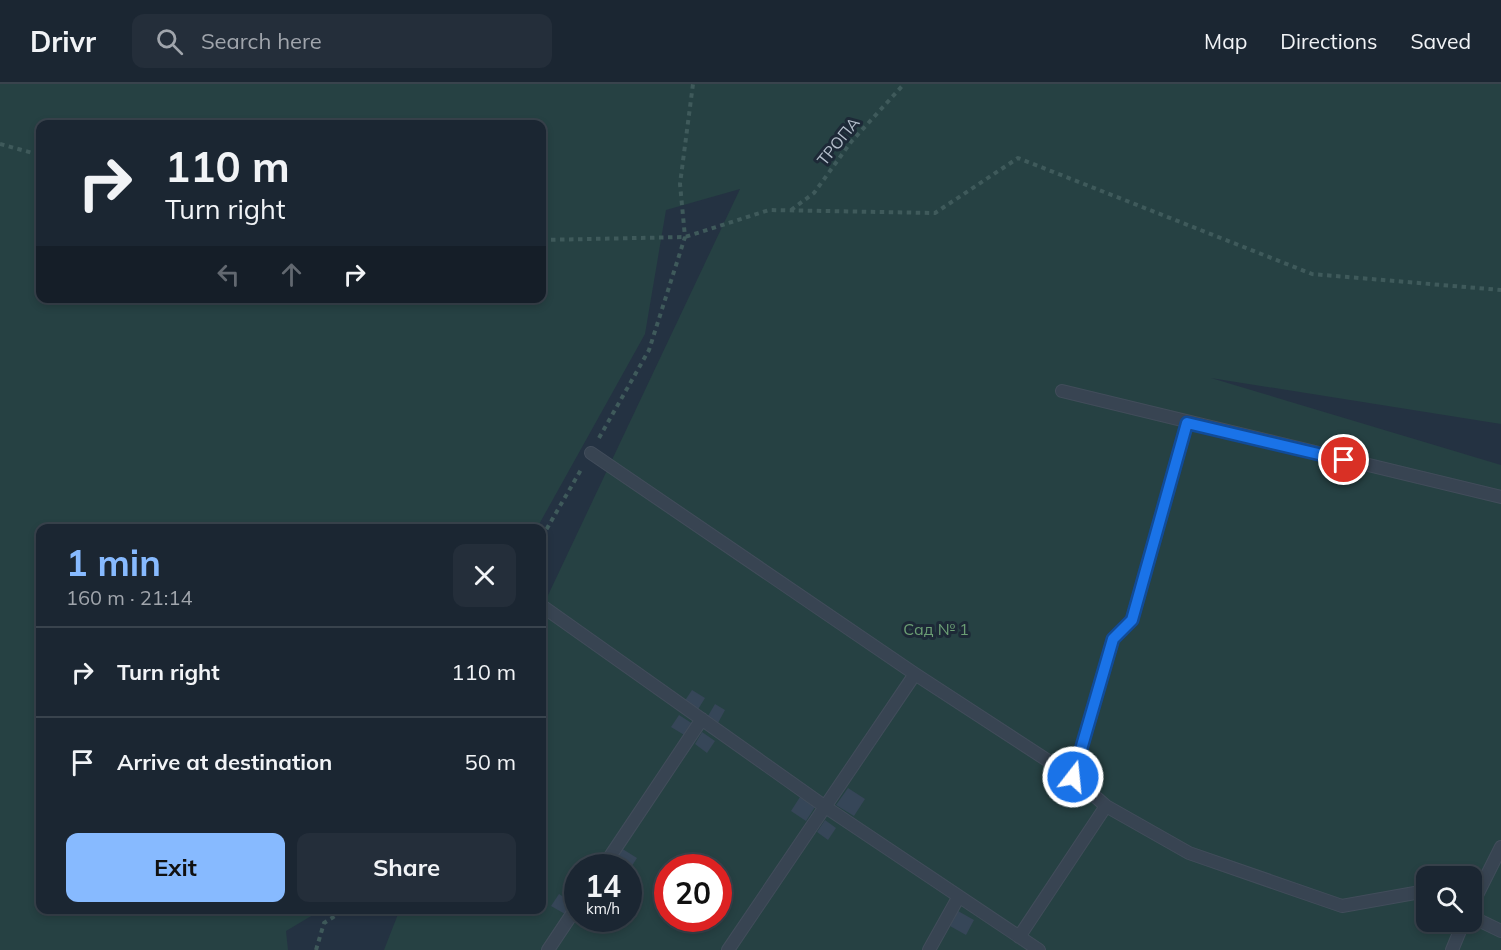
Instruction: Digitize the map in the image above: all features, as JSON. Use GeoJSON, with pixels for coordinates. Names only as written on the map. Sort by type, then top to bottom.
{"type":"FeatureCollection","features":[{"type":"Feature","properties":{"kind":"lane"},"geometry":{"type":"LineString","coordinates":[[1062,391],[1501,497]]}},
{"type":"Feature","properties":{"kind":"lane"},"geometry":{"type":"LineString","coordinates":[[1073,777],[1113,639],[1132,620],[1187,423]]}},
{"type":"Feature","properties":{"kind":"lane"},"geometry":{"type":"LineString","coordinates":[[591,453],[915,674],[1073,777],[1106,806],[1189,853],[1342,906],[1416,893]]}},
{"type":"Feature","properties":{"kind":"lane"},"geometry":{"type":"LineString","coordinates":[[546,609],[824,806],[958,898],[1039,950]]}},
{"type":"Feature","properties":{"kind":"lane"},"geometry":{"type":"LineString","coordinates":[[728,950],[915,674]]}},
{"type":"Feature","properties":{"kind":"lane"},"geometry":{"type":"LineString","coordinates":[[612,854],[702,719]]}},
{"type":"Feature","properties":{"kind":"lane"},"geometry":{"type":"LineString","coordinates":[[1019,937],[1106,806]]}},
{"type":"Feature","properties":{"kind":"lane"},"geometry":{"type":"LineString","coordinates":[[1482,876],[1501,847]]}},
{"type":"Feature","properties":{"kind":"lane"},"geometry":{"type":"LineString","coordinates":[[929,950],[958,898]]}},
{"type":"Feature","properties":{"kind":"lane"},"geometry":{"type":"LineString","coordinates":[[1482,922],[1501,931]]}},
{"type":"Feature","properties":{"kind":"lane"},"geometry":{"type":"LineString","coordinates":[[548,950],[564,926]]}},
{"type":"Feature","properties":{"kind":"lane"},"geometry":{"type":"LineString","coordinates":[[1452,950],[1459,932]]}},
{"type":"Feature","properties":{"kind":"path"},"geometry":{"type":"LineString","coordinates":[[546,530],[649,350],[685,237],[680,184],[693,84]]}},
{"type":"Feature","properties":{"kind":"path","name":"ТРОПА"},"geometry":{"type":"LineString","coordinates":[[789,211],[814,193],[851,142],[904,84]]}},
{"type":"Feature","properties":{"kind":"path"},"geometry":{"type":"LineString","coordinates":[[0,144],[36,154]]}},
{"type":"Feature","properties":{"kind":"path"},"geometry":{"type":"LineString","coordinates":[[546,240],[685,237],[769,210],[935,213],[1018,158],[1312,274],[1501,290]]}},
{"type":"Feature","properties":{"kind":"path"},"geometry":{"type":"LineString","coordinates":[[316,950],[324,923],[338,914]]}},
{"type":"Feature","properties":{"kind":"green space","name":"Сад № 1"},"geometry":{"type":"Polygon","coordinates":[[[0,84],[1501,84],[1501,424],[1211,378],[1501,465],[1501,950],[384,950],[398,914],[546,914],[546,600],[740,189],[666,210],[645,334],[539,524],[36,524],[36,914],[315,914],[286,931],[288,950],[0,950],[0,84]]]}},
{"type":"Feature","properties":{"kind":"building"},"geometry":{"type":"Polygon","coordinates":[[[692,690],[705,698],[697,711],[684,702],[692,690]]]}},
{"type":"Feature","properties":{"kind":"building"},"geometry":{"type":"Polygon","coordinates":[[[715,704],[725,710],[718,723],[708,716],[715,704]]]}},
{"type":"Feature","properties":{"kind":"building"},"geometry":{"type":"Polygon","coordinates":[[[679,715],[693,724],[686,736],[671,727],[679,715]]]}},
{"type":"Feature","properties":{"kind":"building"},"geometry":{"type":"Polygon","coordinates":[[[702,732],[715,741],[707,753],[695,744],[702,732]]]}},
{"type":"Feature","properties":{"kind":"building"},"geometry":{"type":"Polygon","coordinates":[[[848,788],[865,799],[854,816],[836,805],[848,788]]]}},
{"type":"Feature","properties":{"kind":"building"},"geometry":{"type":"Polygon","coordinates":[[[800,797],[815,807],[806,821],[791,811],[800,797]]]}},
{"type":"Feature","properties":{"kind":"building"},"geometry":{"type":"Polygon","coordinates":[[[825,820],[836,828],[828,840],[817,832],[825,820]]]}},
{"type":"Feature","properties":{"kind":"building"},"geometry":{"type":"Polygon","coordinates":[[[621,848],[631,854],[617,854],[621,848]]]}},
{"type":"Feature","properties":{"kind":"building"},"geometry":{"type":"Polygon","coordinates":[[[559,894],[564,897],[564,913],[551,906],[559,894]]]}},
{"type":"Feature","properties":{"kind":"building"},"geometry":{"type":"Polygon","coordinates":[[[958,911],[974,920],[966,935],[950,926],[958,911]]]}},
{"type":"Feature","properties":{"kind":"route"},"geometry":{"type":"LineString","coordinates":[[1073,777],[1113,639],[1132,620],[1187,423],[1344,460]]}}]}
